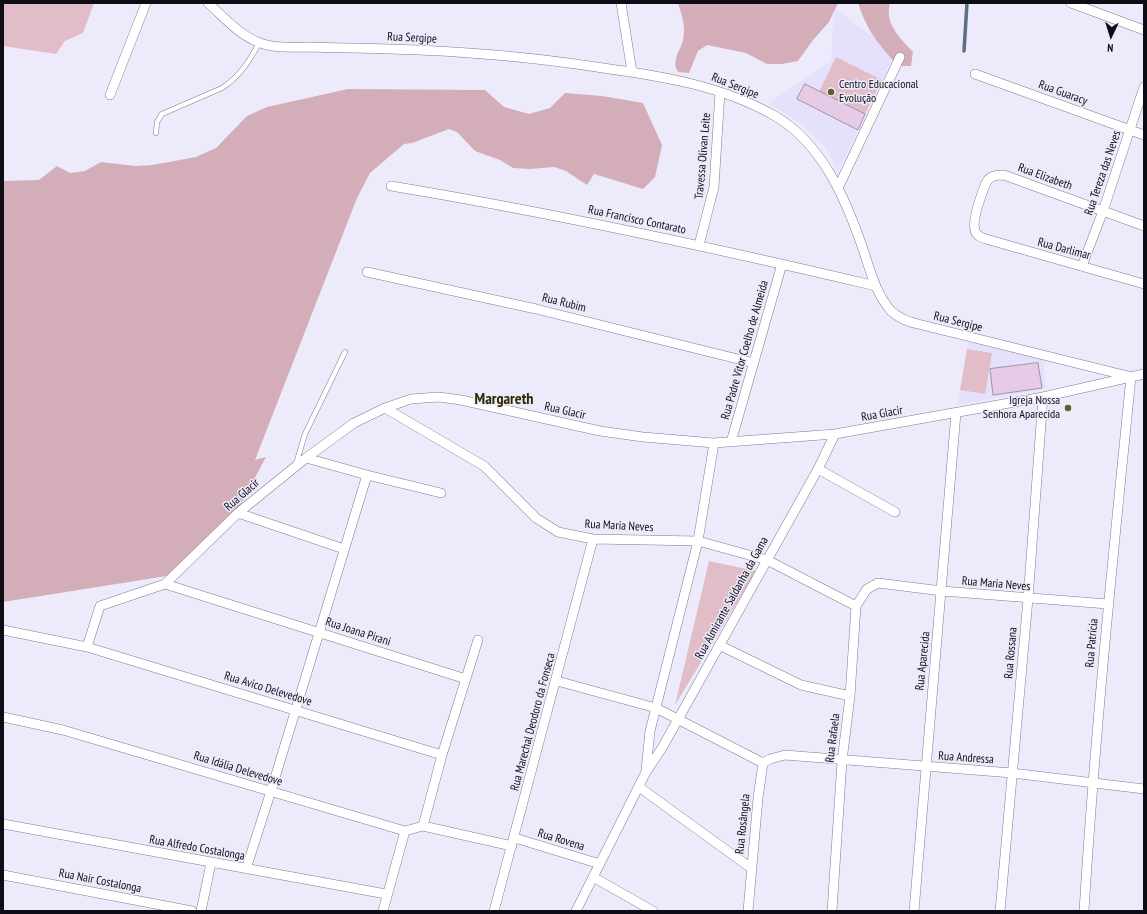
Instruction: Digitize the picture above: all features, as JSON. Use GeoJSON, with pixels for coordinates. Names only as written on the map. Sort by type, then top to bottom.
{"type":"FeatureCollection","features":[{"type":"Feature","properties":{"kind":"street"},"geometry":{"type":"LineString","coordinates":[[110,95],[146,3]]}},
{"type":"Feature","properties":{"kind":"street","name":"Rua Sergipe"},"geometry":{"type":"LineString","coordinates":[[208,3],[237,29],[259,43],[290,47],[419,50],[544,60],[664,77],[720,92],[775,116],[792,129],[824,162],[838,188],[861,243],[876,286],[892,311],[907,321],[1131,377],[1144,374]]}},
{"type":"Feature","properties":{"kind":"street"},"geometry":{"type":"LineString","coordinates":[[621,3],[632,72]]}},
{"type":"Feature","properties":{"kind":"street"},"geometry":{"type":"LineString","coordinates":[[1071,3],[1144,30]]}},
{"type":"Feature","properties":{"kind":"street"},"geometry":{"type":"LineString","coordinates":[[838,188],[900,57]]}},
{"type":"Feature","properties":{"kind":"street","name":"Rua Guaracy"},"geometry":{"type":"LineString","coordinates":[[975,74],[1144,135]]}},
{"type":"Feature","properties":{"kind":"street","name":"Rua Tereza das Neves"},"geometry":{"type":"LineString","coordinates":[[1082,266],[1103,211],[1144,87]]}},
{"type":"Feature","properties":{"kind":"street","name":"Travessa Olivan Leite"},"geometry":{"type":"LineString","coordinates":[[699,245],[714,187],[720,92]]}},
{"type":"Feature","properties":{"kind":"street","name":"Rua Elizabeth"},"geometry":{"type":"LineString","coordinates":[[979,236],[975,230],[975,219],[986,182],[992,176],[1004,175],[1144,226]]}},
{"type":"Feature","properties":{"kind":"street","name":"Rua Francisco Contarato"},"geometry":{"type":"LineString","coordinates":[[391,186],[498,204],[699,245],[876,286]]}},
{"type":"Feature","properties":{"kind":"street","name":"Rua Darlimar"},"geometry":{"type":"LineString","coordinates":[[979,236],[1144,284]]}},
{"type":"Feature","properties":{"kind":"street","name":"Rua Padre Vitor Coelho de Almeida"},"geometry":{"type":"LineString","coordinates":[[730,442],[782,264]]}},
{"type":"Feature","properties":{"kind":"street","name":"Rua Rubim"},"geometry":{"type":"LineString","coordinates":[[367,272],[536,309],[754,363]]}},
{"type":"Feature","properties":{"kind":"street","name":"Rua Glacir"},"geometry":{"type":"LineString","coordinates":[[87,647],[100,606],[165,584],[238,513],[306,458],[354,423],[385,408],[411,399],[439,397],[461,400],[600,431],[643,437],[714,443],[836,434],[1043,397],[1131,377]]}},
{"type":"Feature","properties":{"kind":"street","name":"Rua Patrícia"},"geometry":{"type":"LineString","coordinates":[[1084,911],[1092,782],[1131,377]]}},
{"type":"Feature","properties":{"kind":"street","name":"Rua Rossana"},"geometry":{"type":"LineString","coordinates":[[1000,911],[1028,599],[1043,397]]}},
{"type":"Feature","properties":{"kind":"street","name":"Rua Maria Neves"},"geometry":{"type":"LineString","coordinates":[[385,408],[484,466],[546,525],[570,535],[593,539],[698,541],[767,560],[856,606],[870,587],[878,584],[942,592],[1108,604]]}},
{"type":"Feature","properties":{"kind":"street","name":"Rua Aparecida"},"geometry":{"type":"LineString","coordinates":[[914,911],[956,413]]}},
{"type":"Feature","properties":{"kind":"street","name":"Rua Almirante Saldanha da Gama"},"geometry":{"type":"LineString","coordinates":[[576,911],[646,772],[767,560],[836,434]]}},
{"type":"Feature","properties":{"kind":"street","name":"Rua Almirante Saldanha da Gama"},"geometry":{"type":"LineString","coordinates":[[646,772],[648,748],[656,708],[698,541],[714,443]]}},
{"type":"Feature","properties":{"kind":"street"},"geometry":{"type":"LineString","coordinates":[[306,458],[441,493]]}},
{"type":"Feature","properties":{"kind":"street"},"geometry":{"type":"LineString","coordinates":[[818,469],[896,512]]}},
{"type":"Feature","properties":{"kind":"street"},"geometry":{"type":"LineString","coordinates":[[246,869],[272,791],[367,475]]}},
{"type":"Feature","properties":{"kind":"street"},"geometry":{"type":"LineString","coordinates":[[238,513],[344,548]]}},
{"type":"Feature","properties":{"kind":"street","name":"Rua Marechal Deodoro da Fonseca"},"geometry":{"type":"LineString","coordinates":[[494,911],[557,680],[593,539]]}},
{"type":"Feature","properties":{"kind":"street","name":"Rua Joana Pirani"},"geometry":{"type":"LineString","coordinates":[[165,584],[466,679]]}},
{"type":"Feature","properties":{"kind":"street","name":"Rua Rafaela"},"geometry":{"type":"LineString","coordinates":[[832,911],[842,760],[850,696],[856,606]]}},
{"type":"Feature","properties":{"kind":"street","name":"Rua Avico Delevedove"},"geometry":{"type":"LineString","coordinates":[[3,630],[87,647],[442,755]]}},
{"type":"Feature","properties":{"kind":"street"},"geometry":{"type":"LineString","coordinates":[[383,911],[386,894],[405,831],[423,826],[442,755],[478,640]]}},
{"type":"Feature","properties":{"kind":"street"},"geometry":{"type":"LineString","coordinates":[[719,645],[801,685],[850,696]]}},
{"type":"Feature","properties":{"kind":"street"},"geometry":{"type":"LineString","coordinates":[[557,680],[656,708],[763,763]]}},
{"type":"Feature","properties":{"kind":"street","name":"Rua Idália Delevedove"},"geometry":{"type":"LineString","coordinates":[[3,717],[63,730],[405,831]]}},
{"type":"Feature","properties":{"kind":"street","name":"Rua Andressa"},"geometry":{"type":"LineString","coordinates":[[763,763],[770,759],[785,755],[925,768],[1012,773],[1144,789]]}},
{"type":"Feature","properties":{"kind":"street","name":"Rua Rosângela"},"geometry":{"type":"LineString","coordinates":[[748,911],[751,868],[763,763]]}},
{"type":"Feature","properties":{"kind":"street"},"geometry":{"type":"LineString","coordinates":[[639,787],[751,868]]}},
{"type":"Feature","properties":{"kind":"street","name":"Rua Alfredo Costalonga"},"geometry":{"type":"LineString","coordinates":[[3,824],[386,894]]}},
{"type":"Feature","properties":{"kind":"street","name":"Rua Rovena"},"geometry":{"type":"LineString","coordinates":[[423,826],[513,842],[600,864]]}},
{"type":"Feature","properties":{"kind":"street"},"geometry":{"type":"LineString","coordinates":[[201,911],[211,863]]}},
{"type":"Feature","properties":{"kind":"street","name":"Rua Nair Costalonga"},"geometry":{"type":"LineString","coordinates":[[3,875],[192,911]]}},
{"type":"Feature","properties":{"kind":"street"},"geometry":{"type":"LineString","coordinates":[[593,878],[652,911]]}},
{"type":"Feature","properties":{"kind":"lane"},"geometry":{"type":"LineString","coordinates":[[156,132],[157,122],[162,114],[222,88],[230,82],[246,67],[259,43]]}},
{"type":"Feature","properties":{"kind":"lane"},"geometry":{"type":"LineString","coordinates":[[296,466],[305,434],[345,352]]}},
{"type":"Feature","properties":{"kind":"shaded area"},"geometry":{"type":"Polygon","coordinates":[[[3,3],[94,3],[83,33],[65,41],[56,54],[3,46],[3,3]]]}},
{"type":"Feature","properties":{"kind":"shaded area"},"geometry":{"type":"Polygon","coordinates":[[[678,3],[838,3],[829,22],[813,40],[798,61],[782,64],[767,64],[746,53],[707,45],[698,51],[689,73],[678,72],[675,64],[682,44],[684,30],[678,3]]]}},
{"type":"Feature","properties":{"kind":"shaded area"},"geometry":{"type":"Polygon","coordinates":[[[858,3],[890,3],[889,17],[891,24],[898,36],[913,52],[911,66],[898,66],[885,51],[870,30],[858,3]]]}},
{"type":"Feature","properties":{"kind":"shaded area","name":"Centro Educacional Evolução"},"geometry":{"type":"Polygon","coordinates":[[[834,8],[895,53],[838,172],[826,148],[801,124],[769,103],[831,61],[834,8]]]}},
{"type":"Feature","properties":{"kind":"shaded area"},"geometry":{"type":"Polygon","coordinates":[[[836,57],[882,80],[865,114],[819,92],[836,57]]]}},
{"type":"Feature","properties":{"kind":"shaded area"},"geometry":{"type":"Polygon","coordinates":[[[348,89],[485,90],[504,107],[529,114],[550,108],[565,93],[602,96],[643,103],[662,145],[655,177],[643,189],[594,174],[587,185],[566,171],[554,167],[530,169],[513,168],[500,160],[475,151],[457,132],[449,129],[412,143],[404,144],[370,173],[357,198],[255,460],[266,457],[242,502],[231,527],[179,574],[3,602],[3,181],[39,180],[57,166],[70,173],[85,171],[101,162],[136,166],[152,165],[196,157],[216,148],[247,116],[267,107],[348,89]]]}},
{"type":"Feature","properties":{"kind":"shaded area"},"geometry":{"type":"Polygon","coordinates":[[[968,342],[1043,359],[1046,389],[958,405],[968,342]]]}},
{"type":"Feature","properties":{"kind":"shaded area"},"geometry":{"type":"Polygon","coordinates":[[[967,349],[992,353],[985,394],[960,390],[967,349]]]}},
{"type":"Feature","properties":{"kind":"shaded area"},"geometry":{"type":"Polygon","coordinates":[[[709,561],[756,571],[675,705],[709,561]]]}},
{"type":"Feature","properties":{"kind":"building"},"geometry":{"type":"Polygon","coordinates":[[[805,84],[865,114],[858,130],[797,99],[805,84]]]}},
{"type":"Feature","properties":{"kind":"building"},"geometry":{"type":"Polygon","coordinates":[[[1038,363],[1042,388],[993,395],[990,369],[1038,363]]]}},
{"type":"Feature","properties":{"kind":"waterway"},"geometry":{"type":"LineString","coordinates":[[964,51],[967,3]]}},
{"type":"Feature","properties":{"kind":"place","name":"Centro Educacional Evolução"},"geometry":{"type":"Point","coordinates":[831,92]}},
{"type":"Feature","properties":{"kind":"place","name":"Igreja Nossa Senhora Aparecida"},"geometry":{"type":"Point","coordinates":[1068,408]}},
{"type":"Feature","properties":{"kind":"district","name":"Margareth"},"geometry":{"type":"Point","coordinates":[504,399]}}]}
